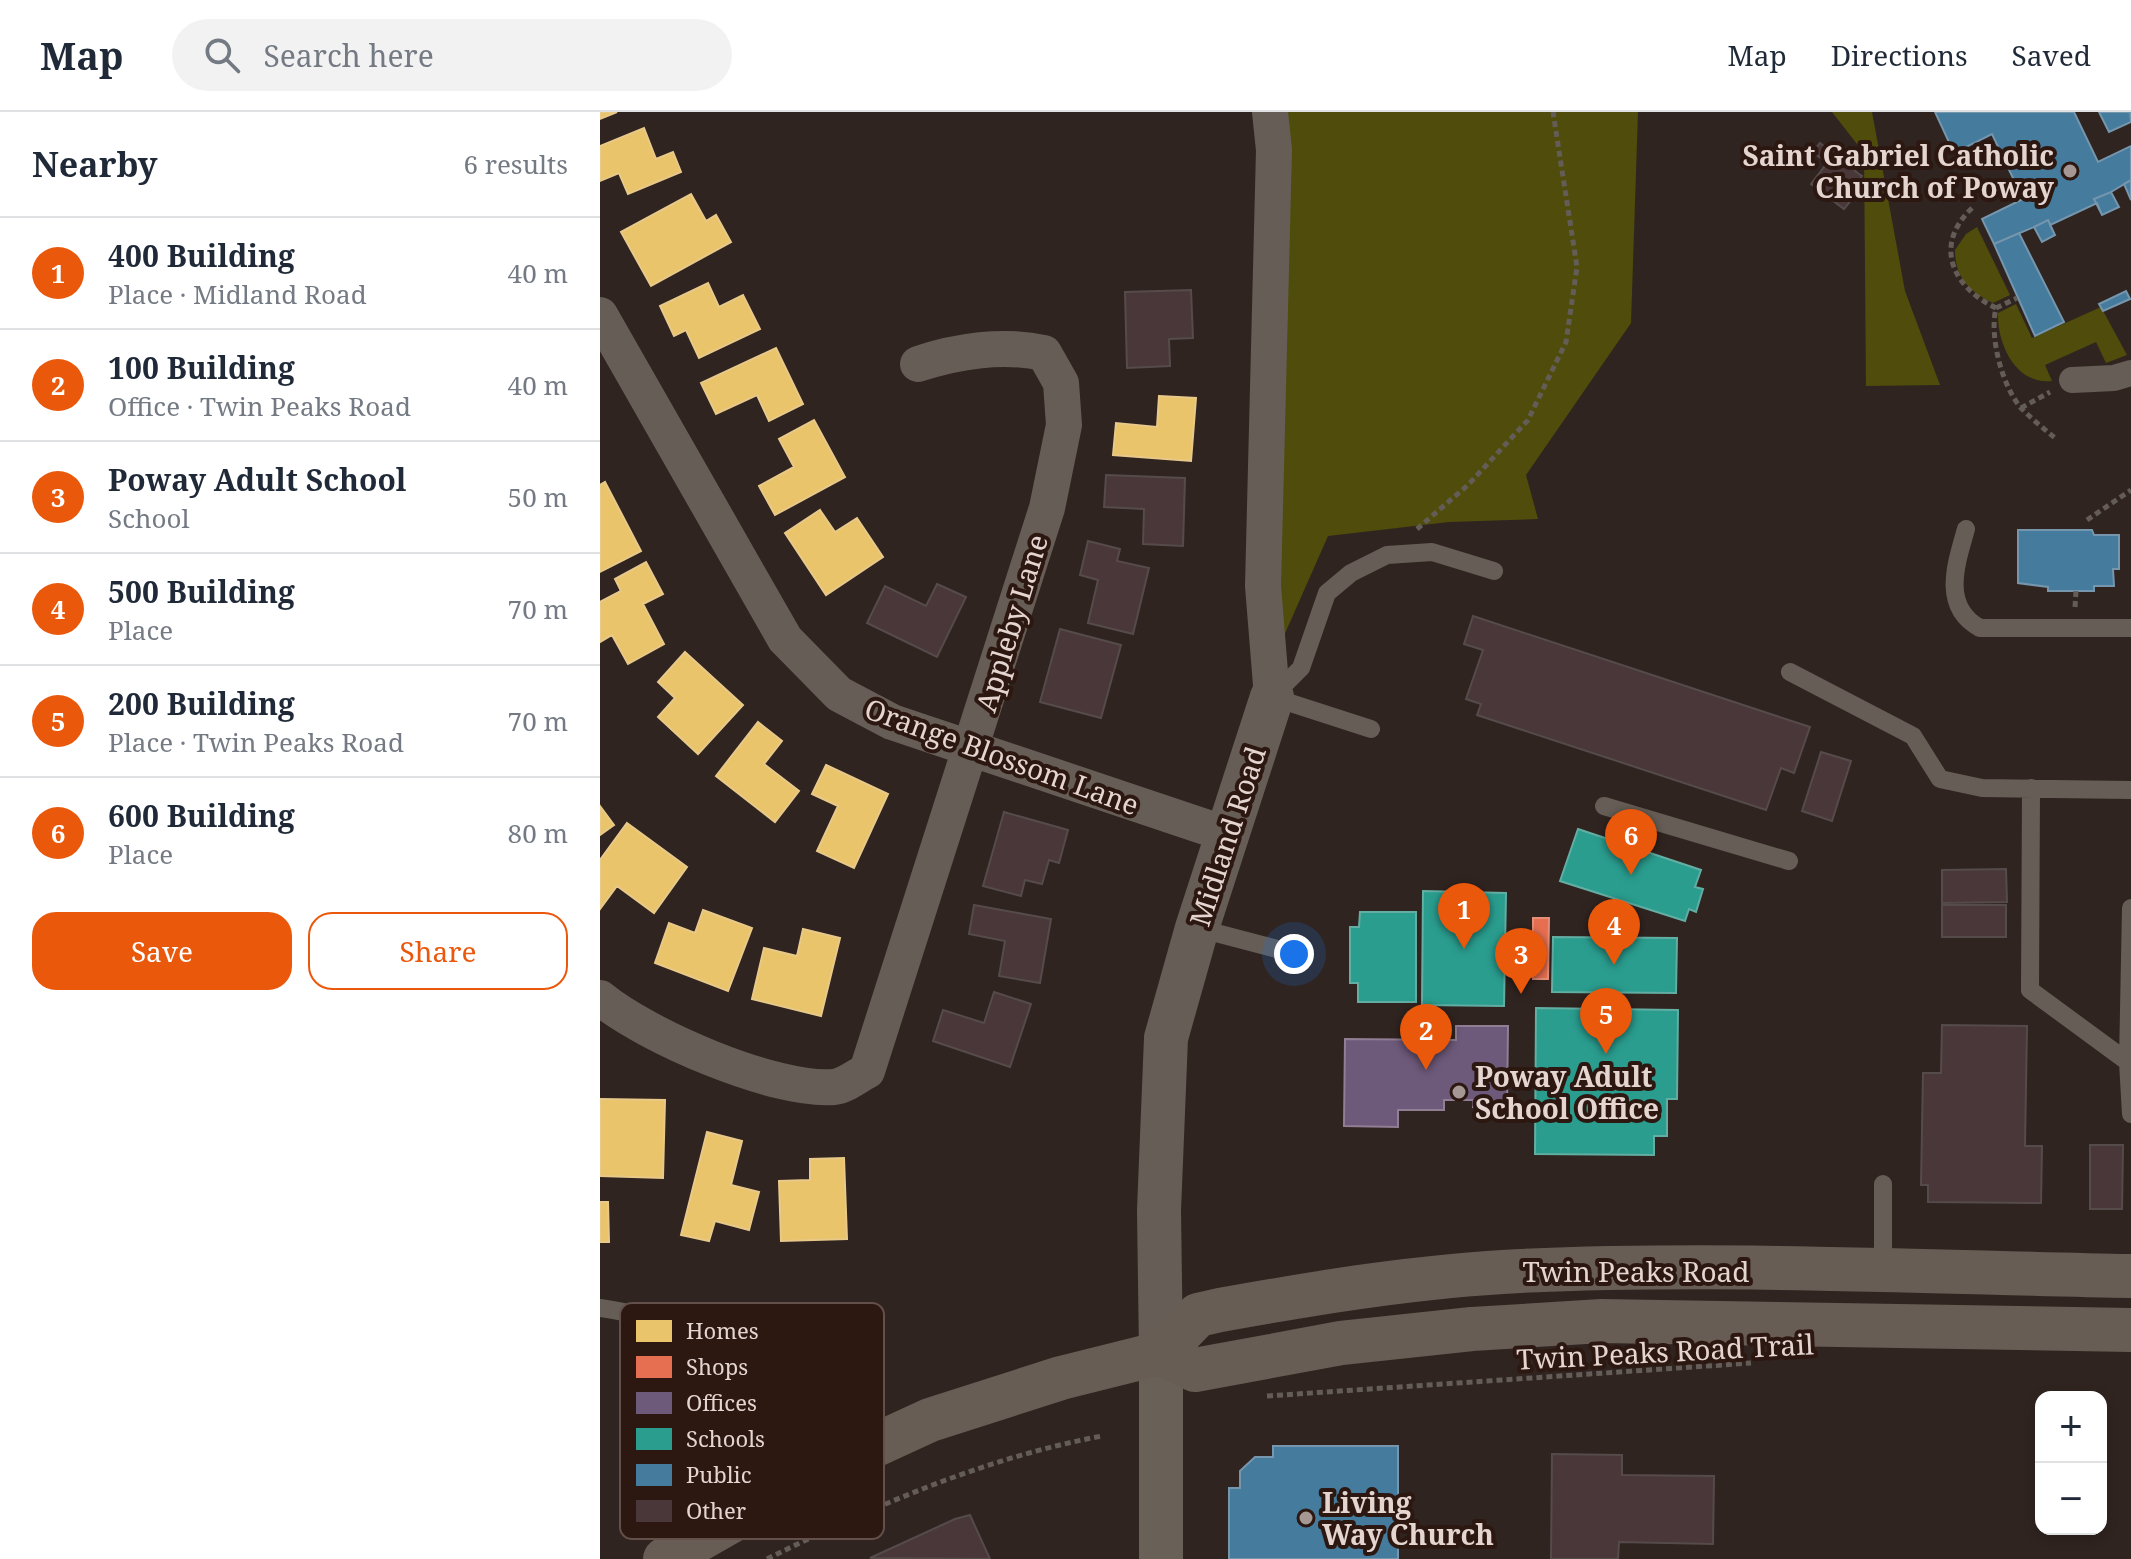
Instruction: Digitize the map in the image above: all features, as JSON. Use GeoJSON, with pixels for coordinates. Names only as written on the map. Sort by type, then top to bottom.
{"type":"FeatureCollection","features":[{"type":"Feature","properties":{"kind":"main road","name":"Twin Peaks Road"},"geometry":{"type":"LineString","coordinates":[[2131,1276],[1649,1268],[1518,1271],[1391,1282],[1198,1315],[1161,1353],[1195,1370],[1341,1343],[1472,1329],[1602,1321],[2131,1330]]}},
{"type":"Feature","properties":{"kind":"main road"},"geometry":{"type":"LineString","coordinates":[[884,1442],[930,1420],[1061,1378],[1161,1353]]}},
{"type":"Feature","properties":{"kind":"main road","name":"Midland Road"},"geometry":{"type":"LineString","coordinates":[[1161,1353],[1161,1559]]}},
{"type":"Feature","properties":{"kind":"main road"},"geometry":{"type":"LineString","coordinates":[[665,1559],[700,1539]]}},
{"type":"Feature","properties":{"kind":"street","name":"Midland Road"},"geometry":{"type":"LineString","coordinates":[[1161,1353],[1160,1182],[1166,1038],[1197,928],[1272,697],[1263,586],[1274,150],[1270,112]]}},
{"type":"Feature","properties":{"kind":"street","name":"Orange Blossom Lane"},"geometry":{"type":"LineString","coordinates":[[600,315],[785,639],[839,694],[892,722],[1229,835]]}},
{"type":"Feature","properties":{"kind":"street","name":"Appleby Lane"},"geometry":{"type":"LineString","coordinates":[[601,1002],[654,1033],[765,1078],[839,1087],[867,1071],[1047,508],[1064,425],[1061,383],[1044,353],[1026,349],[950,353],[918,364]]}},
{"type":"Feature","properties":{"kind":"street"},"geometry":{"type":"LineString","coordinates":[[2072,380],[2114,378],[2131,373]]}},
{"type":"Feature","properties":{"kind":"lane"},"geometry":{"type":"LineString","coordinates":[[1966,529],[1954,581],[1959,612],[1970,623],[1980,628],[2131,628]]}},
{"type":"Feature","properties":{"kind":"lane"},"geometry":{"type":"LineString","coordinates":[[1371,729],[1272,697],[1301,668],[1327,593],[1351,573],[1387,555],[1432,552],[1494,571]]}},
{"type":"Feature","properties":{"kind":"lane"},"geometry":{"type":"LineString","coordinates":[[1790,672],[1913,736],[1940,779],[1982,788],[2131,790]]}},
{"type":"Feature","properties":{"kind":"lane"},"geometry":{"type":"LineString","coordinates":[[2031,788],[2030,990],[2128,1062]]}},
{"type":"Feature","properties":{"kind":"lane"},"geometry":{"type":"LineString","coordinates":[[1604,806],[1789,861]]}},
{"type":"Feature","properties":{"kind":"lane"},"geometry":{"type":"LineString","coordinates":[[2131,908],[2128,1062],[2131,1114]]}},
{"type":"Feature","properties":{"kind":"lane"},"geometry":{"type":"LineString","coordinates":[[1197,928],[1304,956]]}},
{"type":"Feature","properties":{"kind":"lane"},"geometry":{"type":"LineString","coordinates":[[1883,1184],[1883,1272]]}},
{"type":"Feature","properties":{"kind":"lane"},"geometry":{"type":"LineString","coordinates":[[600,1308],[620,1311]]}},
{"type":"Feature","properties":{"kind":"path"},"geometry":{"type":"LineString","coordinates":[[1387,555],[1468,485],[1528,420],[1566,342],[1577,267],[1553,112]]}},
{"type":"Feature","properties":{"kind":"path"},"geometry":{"type":"LineString","coordinates":[[1972,208],[1954,233],[1955,273],[1969,294],[1996,308]]}},
{"type":"Feature","properties":{"kind":"path"},"geometry":{"type":"LineString","coordinates":[[1996,308],[2017,298]]}},
{"type":"Feature","properties":{"kind":"path"},"geometry":{"type":"LineString","coordinates":[[1996,308],[1994,325],[2005,377],[2021,408],[2055,438]]}},
{"type":"Feature","properties":{"kind":"path"},"geometry":{"type":"LineString","coordinates":[[2087,520],[2131,490]]}},
{"type":"Feature","properties":{"kind":"path","name":"Twin Peaks Road Trail"},"geometry":{"type":"LineString","coordinates":[[1262,1396],[1767,1362]]}},
{"type":"Feature","properties":{"kind":"path"},"geometry":{"type":"LineString","coordinates":[[884,1507],[930,1486],[1036,1448],[1102,1436]]}},
{"type":"Feature","properties":{"kind":"path"},"geometry":{"type":"LineString","coordinates":[[767,1559],[812,1539]]}},
{"type":"Feature","properties":{"kind":"shaded area"},"geometry":{"type":"Polygon","coordinates":[[[1269,112],[1638,112],[1631,323],[1526,475],[1538,519],[1449,522],[1328,536],[1279,647],[1269,112]]]}},
{"type":"Feature","properties":{"kind":"shaded area"},"geometry":{"type":"Polygon","coordinates":[[[1832,112],[1872,112],[1905,291],[1940,385],[1866,386],[1864,153],[1832,112]]]}},
{"type":"Feature","properties":{"kind":"shaded area"},"geometry":{"type":"Polygon","coordinates":[[[1977,227],[2010,295],[1993,303],[1965,283],[1956,260],[1955,250],[1966,234],[1977,227]]]}},
{"type":"Feature","properties":{"kind":"shaded area"},"geometry":{"type":"Polygon","coordinates":[[[2016,304],[2032,338],[2101,307],[2127,355],[2106,363],[2096,342],[2045,365],[2052,381],[2028,376],[2011,360],[1999,325],[1998,313],[2016,304]]]}},
{"type":"Feature","properties":{"kind":"building: Homes"},"geometry":{"type":"Polygon","coordinates":[[[600,112],[617,112],[600,119],[600,112]]]}},
{"type":"Feature","properties":{"kind":"building: Homes"},"geometry":{"type":"Polygon","coordinates":[[[644,128],[656,159],[673,152],[681,172],[628,194],[619,173],[600,181],[600,146],[644,128]]]}},
{"type":"Feature","properties":{"kind":"building: Homes"},"geometry":{"type":"Polygon","coordinates":[[[691,194],[706,221],[716,215],[731,242],[651,286],[621,232],[691,194]]]}},
{"type":"Feature","properties":{"kind":"building: Homes"},"geometry":{"type":"Polygon","coordinates":[[[708,283],[719,307],[743,295],[760,329],[699,358],[686,330],[674,336],[660,306],[708,283]]]}},
{"type":"Feature","properties":{"kind":"building: Homes"},"geometry":{"type":"Polygon","coordinates":[[[776,348],[803,404],[769,421],[757,395],[716,414],[701,383],[776,348]]]}},
{"type":"Feature","properties":{"kind":"building: Homes"},"geometry":{"type":"Polygon","coordinates":[[[1159,396],[1196,398],[1191,461],[1113,455],[1116,423],[1157,427],[1159,396]]]}},
{"type":"Feature","properties":{"kind":"building: Homes"},"geometry":{"type":"Polygon","coordinates":[[[814,420],[845,477],[775,515],[759,486],[794,467],[779,439],[814,420]]]}},
{"type":"Feature","properties":{"kind":"building: Homes"},"geometry":{"type":"Polygon","coordinates":[[[605,482],[641,551],[600,572],[600,485],[605,482]]]}},
{"type":"Feature","properties":{"kind":"building: Homes"},"geometry":{"type":"Polygon","coordinates":[[[820,510],[835,532],[857,518],[883,557],[826,595],[785,533],[820,510]]]}},
{"type":"Feature","properties":{"kind":"building: Homes"},"geometry":{"type":"Polygon","coordinates":[[[646,562],[663,594],[643,604],[664,644],[628,664],[612,635],[600,642],[600,602],[621,591],[615,579],[646,562]]]}},
{"type":"Feature","properties":{"kind":"building: Homes"},"geometry":{"type":"Polygon","coordinates":[[[685,652],[743,705],[698,754],[658,717],[675,698],[658,682],[685,652]]]}},
{"type":"Feature","properties":{"kind":"building: Homes"},"geometry":{"type":"Polygon","coordinates":[[[758,722],[782,741],[764,764],[799,791],[775,822],[716,776],[758,722]]]}},
{"type":"Feature","properties":{"kind":"building: Homes"},"geometry":{"type":"Polygon","coordinates":[[[826,765],[888,794],[854,868],[817,851],[838,806],[812,794],[826,765]]]}},
{"type":"Feature","properties":{"kind":"building: Homes"},"geometry":{"type":"Polygon","coordinates":[[[600,806],[614,825],[600,835],[600,806]]]}},
{"type":"Feature","properties":{"kind":"building: Homes"},"geometry":{"type":"Polygon","coordinates":[[[627,823],[687,867],[654,913],[617,886],[600,909],[600,860],[627,823]]]}},
{"type":"Feature","properties":{"kind":"building: Homes"},"geometry":{"type":"Polygon","coordinates":[[[703,910],[752,928],[728,991],[655,963],[669,923],[695,933],[703,910]]]}},
{"type":"Feature","properties":{"kind":"building: Homes"},"geometry":{"type":"Polygon","coordinates":[[[803,929],[840,938],[821,1016],[752,999],[764,948],[797,956],[803,929]]]}},
{"type":"Feature","properties":{"kind":"building: Homes"},"geometry":{"type":"Polygon","coordinates":[[[600,1099],[665,1100],[663,1178],[600,1176],[600,1099]]]}},
{"type":"Feature","properties":{"kind":"building: Homes"},"geometry":{"type":"Polygon","coordinates":[[[707,1132],[742,1141],[731,1185],[759,1192],[749,1230],[715,1221],[709,1241],[681,1235],[707,1132]]]}},
{"type":"Feature","properties":{"kind":"building: Homes"},"geometry":{"type":"Polygon","coordinates":[[[844,1158],[847,1239],[781,1241],[779,1181],[810,1180],[810,1159],[844,1158]]]}},
{"type":"Feature","properties":{"kind":"building: Homes"},"geometry":{"type":"Polygon","coordinates":[[[600,1202],[608,1202],[609,1242],[600,1242],[600,1202]]]}},
{"type":"Feature","properties":{"kind":"building: Shops"},"geometry":{"type":"Polygon","coordinates":[[[1533,918],[1549,918],[1548,979],[1533,979],[1533,918]]]}},
{"type":"Feature","properties":{"kind":"building: Offices"},"geometry":{"type":"Polygon","coordinates":[[[1456,1026],[1508,1026],[1507,1108],[1473,1107],[1473,1100],[1444,1100],[1444,1110],[1398,1110],[1398,1127],[1344,1126],[1345,1039],[1456,1040],[1456,1026]]]}},
{"type":"Feature","properties":{"kind":"building: Schools"},"geometry":{"type":"Polygon","coordinates":[[[1578,829],[1701,870],[1695,887],[1703,889],[1696,912],[1689,909],[1685,921],[1560,881],[1578,829]]]}},
{"type":"Feature","properties":{"kind":"building: Schools"},"geometry":{"type":"Polygon","coordinates":[[[1423,891],[1506,893],[1504,1006],[1422,1005],[1423,891]]]}},
{"type":"Feature","properties":{"kind":"building: Schools"},"geometry":{"type":"Polygon","coordinates":[[[1360,912],[1416,912],[1416,1002],[1358,1002],[1358,983],[1350,983],[1350,927],[1359,927],[1360,912]]]}},
{"type":"Feature","properties":{"kind":"building: Schools"},"geometry":{"type":"Polygon","coordinates":[[[1553,937],[1677,938],[1676,993],[1552,992],[1553,937]]]}},
{"type":"Feature","properties":{"kind":"building: Schools"},"geometry":{"type":"Polygon","coordinates":[[[1536,1008],[1678,1010],[1677,1099],[1667,1099],[1667,1136],[1654,1136],[1654,1155],[1535,1154],[1536,1008]]]}},
{"type":"Feature","properties":{"kind":"building: Public","name":"Saint Gabriel Catholic Church of Poway"},"geometry":{"type":"Polygon","coordinates":[[[1935,112],[2074,112],[2098,162],[2131,146],[2131,180],[2111,192],[2119,207],[2102,215],[2097,203],[2050,225],[2055,235],[2042,242],[2034,227],[1994,244],[1982,219],[2023,199],[1992,134],[1954,153],[1935,112]]]}},
{"type":"Feature","properties":{"kind":"building: Public"},"geometry":{"type":"Polygon","coordinates":[[[2099,112],[2130,112],[2131,122],[2109,132],[2099,112]]]}},
{"type":"Feature","properties":{"kind":"building: Public"},"geometry":{"type":"Polygon","coordinates":[[[2131,180],[2131,200],[2124,184],[2131,180]]]}},
{"type":"Feature","properties":{"kind":"building: Public"},"geometry":{"type":"Polygon","coordinates":[[[2111,192],[2119,207],[2102,215],[2094,199],[2111,192]]]}},
{"type":"Feature","properties":{"kind":"building: Public"},"geometry":{"type":"Polygon","coordinates":[[[2048,220],[2055,235],[2042,242],[2034,227],[2048,220]]]}},
{"type":"Feature","properties":{"kind":"building: Public"},"geometry":{"type":"Polygon","coordinates":[[[2019,233],[2064,322],[2035,336],[1994,244],[2019,233]]]}},
{"type":"Feature","properties":{"kind":"building: Public"},"geometry":{"type":"Polygon","coordinates":[[[2126,291],[2130,299],[2103,311],[2099,304],[2126,291]]]}},
{"type":"Feature","properties":{"kind":"building: Public"},"geometry":{"type":"Polygon","coordinates":[[[2018,530],[2092,530],[2094,535],[2119,535],[2119,569],[2113,569],[2114,586],[2094,586],[2094,591],[2048,591],[2048,587],[2018,583],[2018,530]]]}},
{"type":"Feature","properties":{"kind":"building: Public"},"geometry":{"type":"Polygon","coordinates":[[[1273,1446],[1398,1446],[1398,1559],[1229,1559],[1229,1488],[1240,1488],[1240,1471],[1255,1457],[1273,1457],[1273,1446]]]}},
{"type":"Feature","properties":{"kind":"building: Other"},"geometry":{"type":"Polygon","coordinates":[[[1820,143],[1833,153],[1840,144],[1862,161],[1855,171],[1862,176],[1858,182],[1863,185],[1844,209],[1811,184],[1827,163],[1813,152],[1820,143]]]}},
{"type":"Feature","properties":{"kind":"building: Other"},"geometry":{"type":"Polygon","coordinates":[[[1191,290],[1193,338],[1169,339],[1170,366],[1127,368],[1125,292],[1191,290]]]}},
{"type":"Feature","properties":{"kind":"building: Other"},"geometry":{"type":"Polygon","coordinates":[[[1106,475],[1185,478],[1183,546],[1143,544],[1144,509],[1104,507],[1106,475]]]}},
{"type":"Feature","properties":{"kind":"building: Other"},"geometry":{"type":"Polygon","coordinates":[[[1088,541],[1120,549],[1117,561],[1149,568],[1133,634],[1088,623],[1098,580],[1080,575],[1088,541]]]}},
{"type":"Feature","properties":{"kind":"building: Other"},"geometry":{"type":"Polygon","coordinates":[[[937,584],[966,597],[937,657],[867,623],[885,586],[926,606],[937,584]]]}},
{"type":"Feature","properties":{"kind":"building: Other"},"geometry":{"type":"Polygon","coordinates":[[[1473,616],[1810,727],[1794,773],[1781,768],[1766,810],[1477,715],[1481,704],[1466,699],[1483,650],[1464,644],[1473,616]]]}},
{"type":"Feature","properties":{"kind":"building: Other"},"geometry":{"type":"Polygon","coordinates":[[[1060,629],[1121,645],[1101,718],[1040,702],[1060,629]]]}},
{"type":"Feature","properties":{"kind":"building: Other"},"geometry":{"type":"Polygon","coordinates":[[[1821,752],[1851,761],[1832,821],[1802,811],[1821,752]]]}},
{"type":"Feature","properties":{"kind":"building: Other"},"geometry":{"type":"Polygon","coordinates":[[[1004,812],[1068,830],[1059,863],[1049,860],[1042,884],[1025,880],[1021,896],[983,886],[1004,812]]]}},
{"type":"Feature","properties":{"kind":"building: Other"},"geometry":{"type":"Polygon","coordinates":[[[2006,869],[2007,902],[1942,903],[1942,870],[2006,869]]]}},
{"type":"Feature","properties":{"kind":"building: Other"},"geometry":{"type":"Polygon","coordinates":[[[974,905],[1051,919],[1040,983],[999,976],[1005,941],[969,934],[974,905]]]}},
{"type":"Feature","properties":{"kind":"building: Other"},"geometry":{"type":"Polygon","coordinates":[[[1942,905],[2006,905],[2006,937],[1942,937],[1942,905]]]}},
{"type":"Feature","properties":{"kind":"building: Other"},"geometry":{"type":"Polygon","coordinates":[[[994,992],[1031,1004],[1010,1067],[933,1041],[943,1010],[984,1023],[994,992]]]}},
{"type":"Feature","properties":{"kind":"building: Other"},"geometry":{"type":"Polygon","coordinates":[[[1942,1025],[2027,1026],[2025,1146],[2042,1146],[2041,1203],[1928,1202],[1928,1185],[1921,1185],[1923,1073],[1941,1073],[1942,1025]]]}},
{"type":"Feature","properties":{"kind":"building: Other"},"geometry":{"type":"Polygon","coordinates":[[[2090,1145],[2123,1145],[2122,1209],[2090,1209],[2090,1145]]]}},
{"type":"Feature","properties":{"kind":"building: Other"},"geometry":{"type":"Polygon","coordinates":[[[1552,1454],[1622,1455],[1622,1475],[1714,1476],[1713,1544],[1619,1542],[1618,1559],[1551,1559],[1552,1454]]]}},
{"type":"Feature","properties":{"kind":"building: Other"},"geometry":{"type":"Polygon","coordinates":[[[970,1515],[990,1559],[870,1558],[955,1519],[970,1515]]]}},
{"type":"Feature","properties":{"kind":"place","name":"Saint Gabriel Catholic Church of Poway"},"geometry":{"type":"Point","coordinates":[2070,171]}},
{"type":"Feature","properties":{"kind":"place","name":"600 Building"},"geometry":{"type":"Point","coordinates":[1631,875]}},
{"type":"Feature","properties":{"kind":"place","name":"400 Building"},"geometry":{"type":"Point","coordinates":[1464,949]}},
{"type":"Feature","properties":{"kind":"place","name":"500 Building"},"geometry":{"type":"Point","coordinates":[1614,965]}},
{"type":"Feature","properties":{"kind":"place","name":"Poway Adult School"},"geometry":{"type":"Point","coordinates":[1521,994]}},
{"type":"Feature","properties":{"kind":"place","name":"200 Building"},"geometry":{"type":"Point","coordinates":[1606,1054]}},
{"type":"Feature","properties":{"kind":"place","name":"100 Building"},"geometry":{"type":"Point","coordinates":[1426,1070]}},
{"type":"Feature","properties":{"kind":"place","name":"Poway Adult School Office"},"geometry":{"type":"Point","coordinates":[1459,1092]}},
{"type":"Feature","properties":{"kind":"place","name":"Living Way Church"},"geometry":{"type":"Point","coordinates":[1306,1518]}}]}
